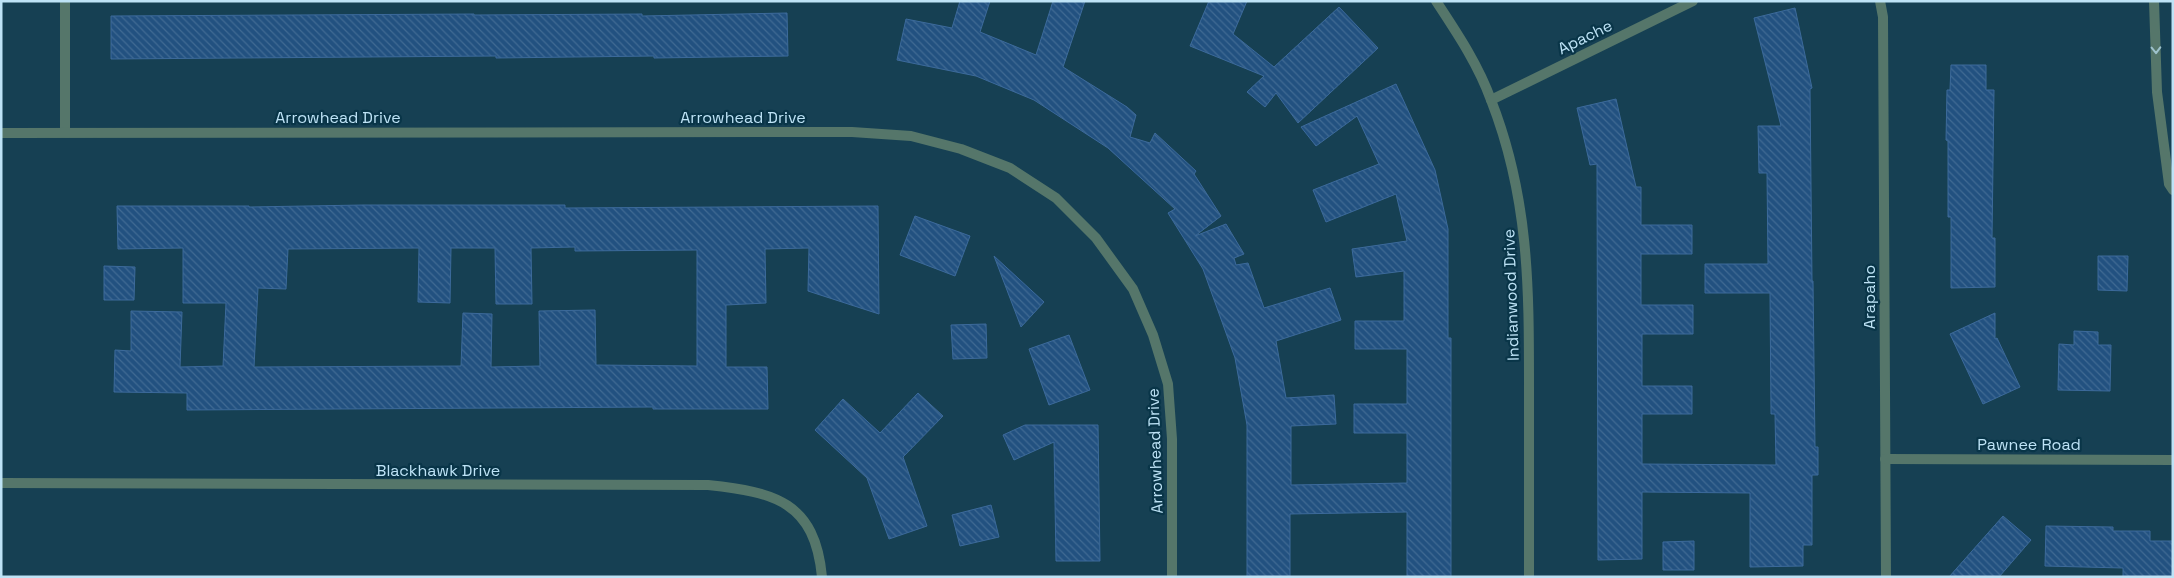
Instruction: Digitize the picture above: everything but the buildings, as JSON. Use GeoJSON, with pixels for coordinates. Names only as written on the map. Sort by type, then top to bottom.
{"type":"FeatureCollection","features":[{"type":"Feature","properties":{"kind":"street"},"geometry":{"type":"LineString","coordinates":[[64,1],[64,132]]}},
{"type":"Feature","properties":{"kind":"street","name":"Indianwood Drive"},"geometry":{"type":"LineString","coordinates":[[1436,1],[1470,53],[1492,100],[1511,161],[1524,227],[1529,286],[1529,577]]}},
{"type":"Feature","properties":{"kind":"street","name":"Apache"},"geometry":{"type":"LineString","coordinates":[[1492,100],[1693,1]]}},
{"type":"Feature","properties":{"kind":"street","name":"Arapaho"},"geometry":{"type":"LineString","coordinates":[[1880,1],[1883,16],[1886,577]]}},
{"type":"Feature","properties":{"kind":"street"},"geometry":{"type":"LineString","coordinates":[[2154,1],[2157,92],[2169,184],[2173,190]]}},
{"type":"Feature","properties":{"kind":"street","name":"Arrowhead Drive"},"geometry":{"type":"LineString","coordinates":[[1,133],[852,132],[911,136],[961,148],[1010,168],[1056,198],[1096,238],[1133,289],[1153,335],[1168,384],[1172,439],[1172,577]]}},
{"type":"Feature","properties":{"kind":"street","name":"Pawnee Road"},"geometry":{"type":"LineString","coordinates":[[1885,459],[2173,460]]}},
{"type":"Feature","properties":{"kind":"street","name":"Blackhawk Drive"},"geometry":{"type":"LineString","coordinates":[[1,483],[708,485],[748,489],[776,498],[796,511],[811,531],[820,560],[822,577]]}}]}
